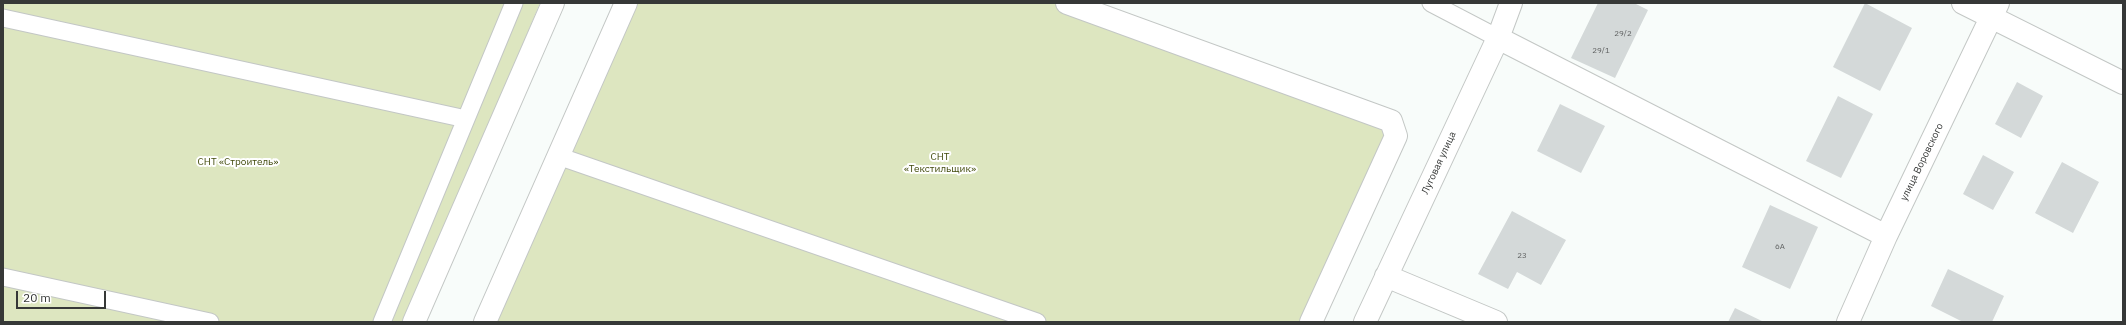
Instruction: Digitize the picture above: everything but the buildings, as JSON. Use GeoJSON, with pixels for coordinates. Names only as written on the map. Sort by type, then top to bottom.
{"type":"FeatureCollection","features":[{"type":"Feature","properties":{"kind":"street"},"geometry":{"type":"LineString","coordinates":[[414,322],[553,3]]}},
{"type":"Feature","properties":{"kind":"street"},"geometry":{"type":"LineString","coordinates":[[485,322],[626,3]]}},
{"type":"Feature","properties":{"kind":"street"},"geometry":{"type":"LineString","coordinates":[[1067,3],[1390,121],[1396,136],[1311,322]]}},
{"type":"Feature","properties":{"kind":"street","name":"Луговая улица"},"geometry":{"type":"LineString","coordinates":[[1365,322],[1498,38],[1511,3]]}},
{"type":"Feature","properties":{"kind":"street"},"geometry":{"type":"LineString","coordinates":[[1963,3],[1994,10],[2123,84]]}},
{"type":"Feature","properties":{"kind":"street","name":"улица Воровского"},"geometry":{"type":"LineString","coordinates":[[1848,322],[1886,236],[1994,10]]}},
{"type":"Feature","properties":{"kind":"street"},"geometry":{"type":"LineString","coordinates":[[1498,38],[1886,236]]}},
{"type":"Feature","properties":{"kind":"street"},"geometry":{"type":"LineString","coordinates":[[1386,276],[1496,322]]}},
{"type":"Feature","properties":{"kind":"lane"},"geometry":{"type":"LineString","coordinates":[[382,322],[514,3]]}},
{"type":"Feature","properties":{"kind":"lane"},"geometry":{"type":"LineString","coordinates":[[1431,3],[1498,38]]}},
{"type":"Feature","properties":{"kind":"lane"},"geometry":{"type":"LineString","coordinates":[[3,18],[466,119]]}},
{"type":"Feature","properties":{"kind":"lane"},"geometry":{"type":"LineString","coordinates":[[558,156],[1037,322]]}},
{"type":"Feature","properties":{"kind":"lane"},"geometry":{"type":"LineString","coordinates":[[3,277],[210,322]]}},
{"type":"Feature","properties":{"kind":"green space","name":"СНТ «Строитель»"},"geometry":{"type":"Polygon","coordinates":[[[3,3],[540,3],[406,322],[3,322],[3,3]]]}},
{"type":"Feature","properties":{"kind":"green space","name":"СНТ «Текстильщик»"},"geometry":{"type":"Polygon","coordinates":[[[626,3],[1067,3],[1391,121],[1311,322],[485,322],[626,3]]]}}]}
